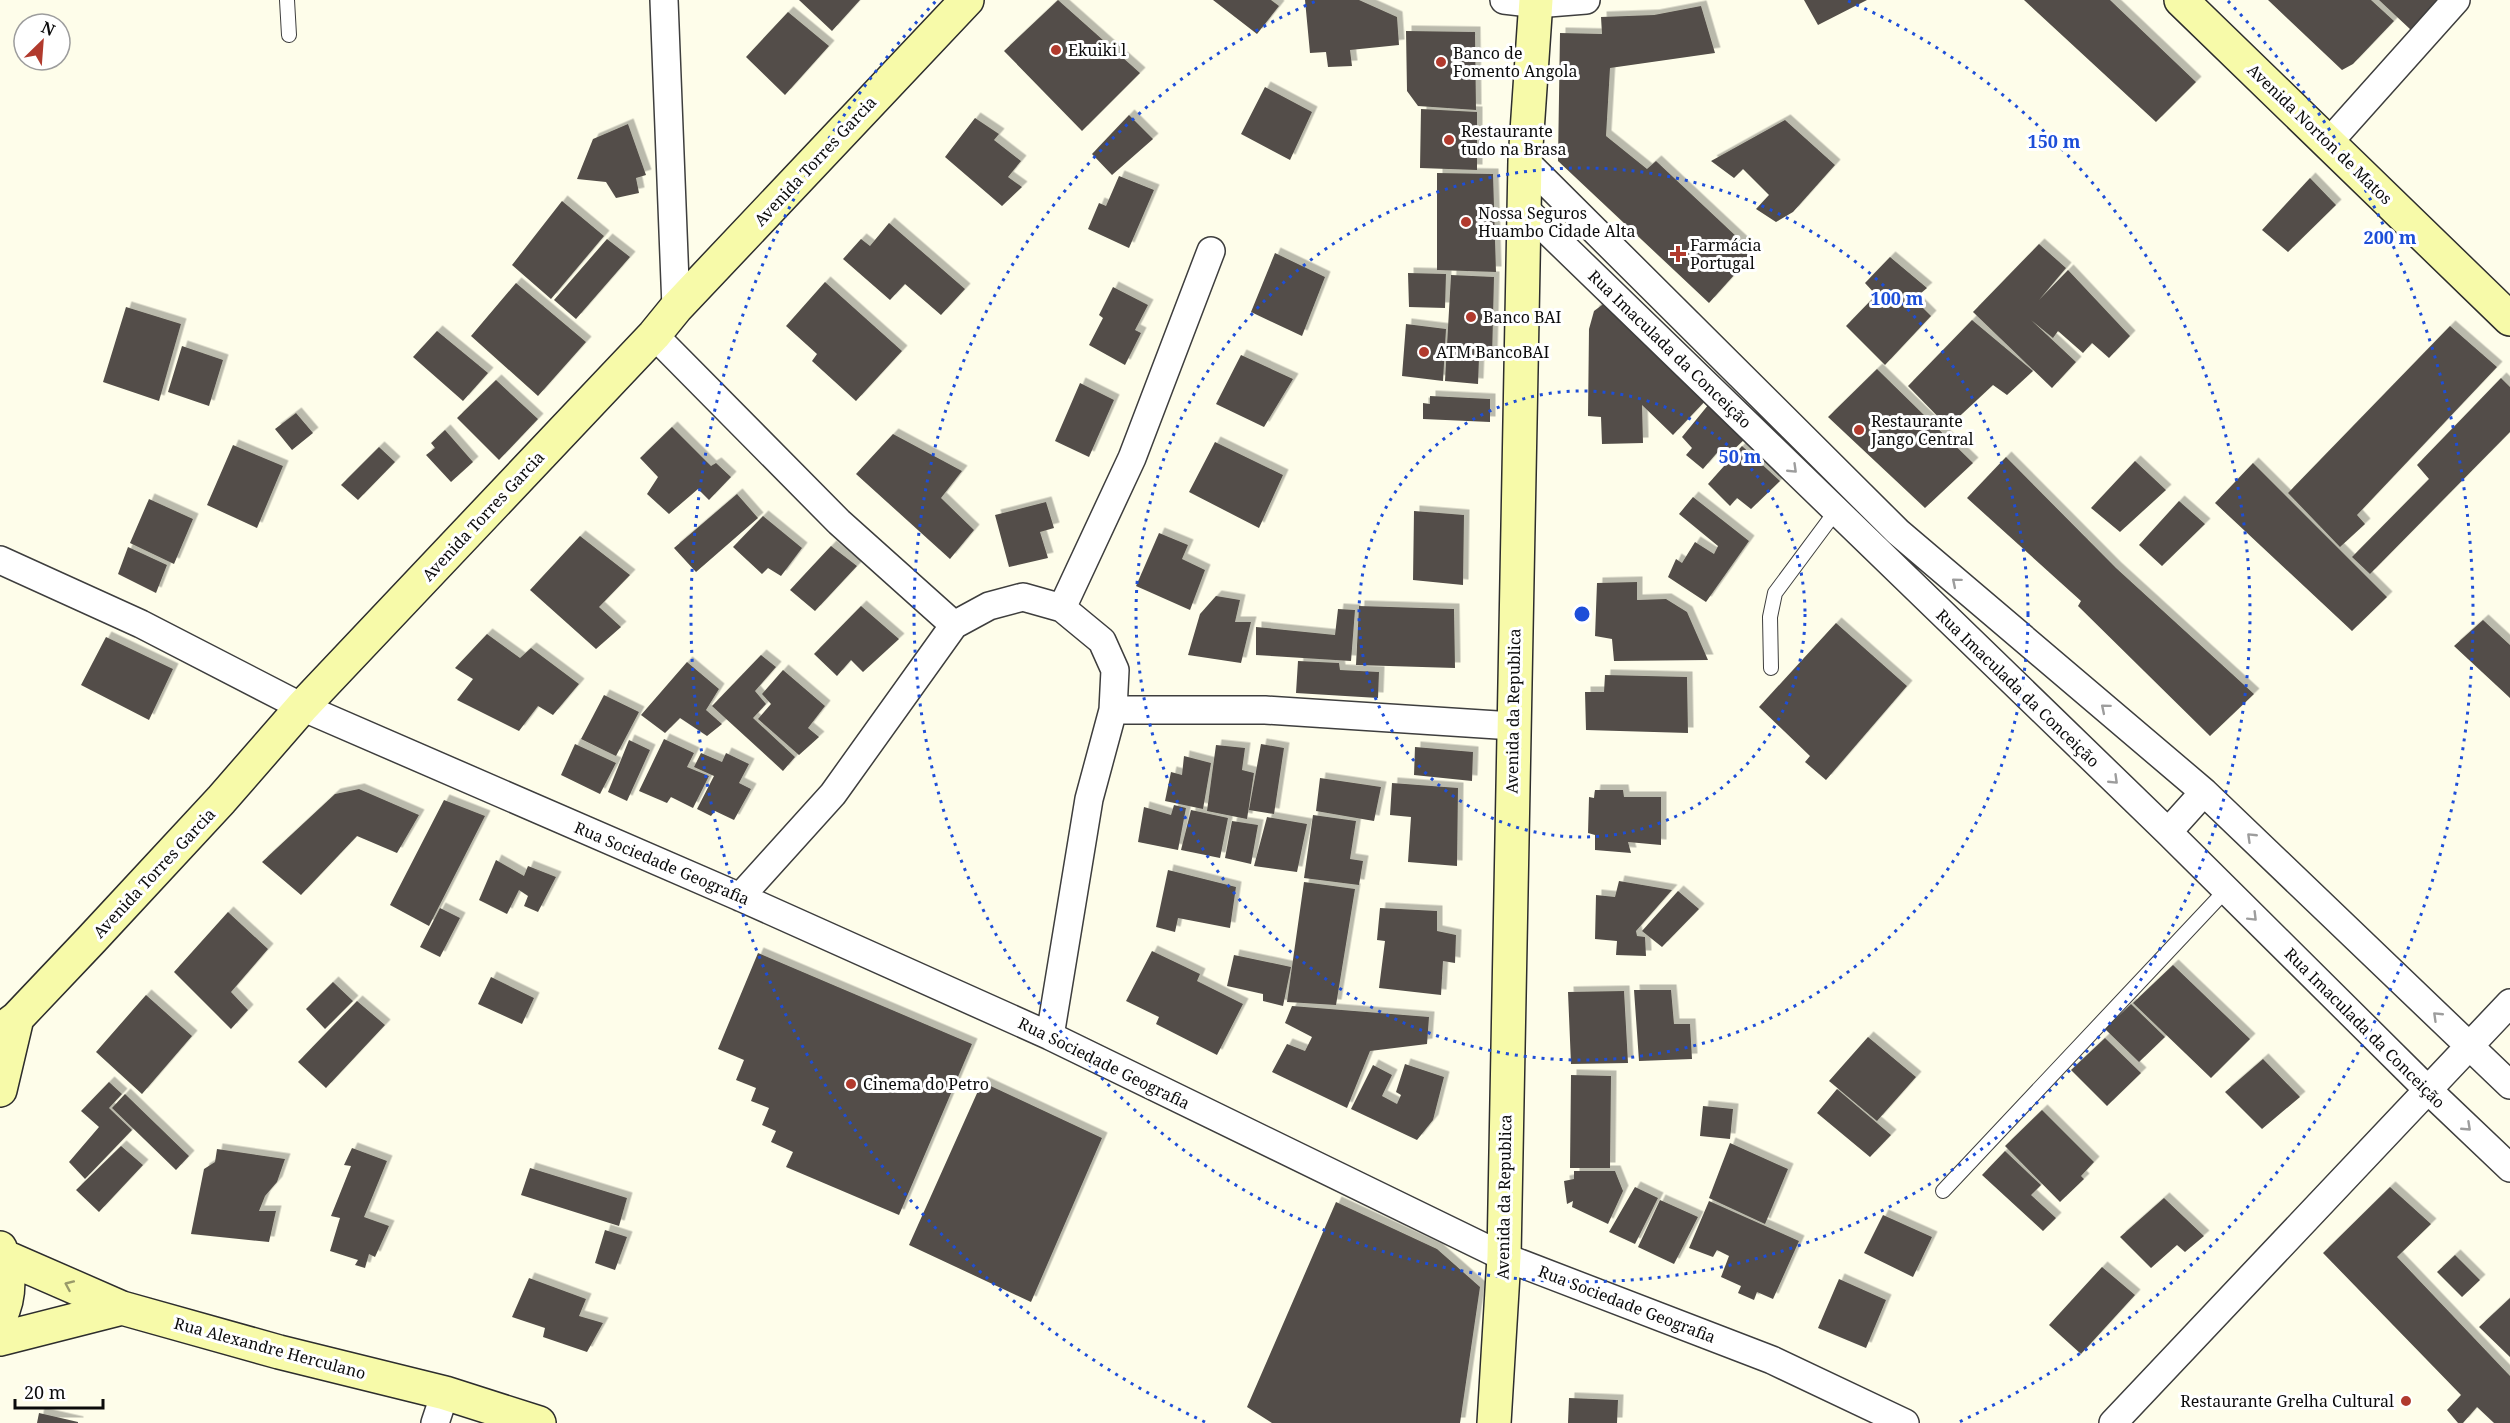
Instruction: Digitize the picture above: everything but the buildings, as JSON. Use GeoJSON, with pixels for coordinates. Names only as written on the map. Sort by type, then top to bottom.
{"type":"FeatureCollection","features":[{"type":"Feature","properties":{"kind":"main road","name":"Avenida Torres Garcia"},"geometry":{"type":"LineString","coordinates":[[8,1024],[213,809],[302,707],[654,335],[676,308],[966,0]]}},
{"type":"Feature","properties":{"kind":"main road","name":"Avenida Norton de Matos"},"geometry":{"type":"LineString","coordinates":[[2181,0],[2510,319]]}},
{"type":"Feature","properties":{"kind":"main road","name":"Avenida da Republica"},"geometry":{"type":"LineString","coordinates":[[1494,1423],[1504,1257],[1525,161],[1536,2]]}},
{"type":"Feature","properties":{"kind":"main road"},"geometry":{"type":"LineString","coordinates":[[0,1090],[8,1024]]}},
{"type":"Feature","properties":{"kind":"main road"},"geometry":{"type":"LineString","coordinates":[[2,1252],[122,1308]]}},
{"type":"Feature","properties":{"kind":"main road"},"geometry":{"type":"LineString","coordinates":[[0,1317],[8,1295],[8,1271],[2,1252]]}},
{"type":"Feature","properties":{"kind":"main road","name":"Rua Alexandre Herculano"},"geometry":{"type":"LineString","coordinates":[[0,1339],[122,1308],[279,1352],[440,1408],[539,1423]]}},
{"type":"Feature","properties":{"kind":"street"},"geometry":{"type":"LineString","coordinates":[[664,0],[676,308]]}},
{"type":"Feature","properties":{"kind":"street"},"geometry":{"type":"LineString","coordinates":[[1504,0],[1536,2],[1586,0]]}},
{"type":"Feature","properties":{"kind":"street"},"geometry":{"type":"LineString","coordinates":[[2329,142],[2456,0]]}},
{"type":"Feature","properties":{"kind":"street","name":"Rua Imaculada da Conceição"},"geometry":{"type":"LineString","coordinates":[[1525,161],[1898,532],[2205,792],[2510,1085]]}},
{"type":"Feature","properties":{"kind":"street","name":"Rua Imaculada da Conceição"},"geometry":{"type":"LineString","coordinates":[[1525,209],[2168,832],[2427,1089],[2510,1168]]}},
{"type":"Feature","properties":{"kind":"street"},"geometry":{"type":"LineString","coordinates":[[1062,608],[1131,458],[1211,251]]}},
{"type":"Feature","properties":{"kind":"street"},"geometry":{"type":"LineString","coordinates":[[654,335],[839,522],[954,625]]}},
{"type":"Feature","properties":{"kind":"street","name":"Rua Sociedade Geografia"},"geometry":{"type":"LineString","coordinates":[[0,560],[141,624],[302,707],[740,897],[1050,1036],[1504,1257],[1772,1360],[1905,1423]]}},
{"type":"Feature","properties":{"kind":"street"},"geometry":{"type":"LineString","coordinates":[[740,897],[833,794],[954,625],[989,606],[1023,597],[1062,608],[1102,641],[1115,670],[1113,710],[1089,799],[1050,1036]]}},
{"type":"Feature","properties":{"kind":"street"},"geometry":{"type":"LineString","coordinates":[[1113,710],[1265,710],[1513,726]]}},
{"type":"Feature","properties":{"kind":"street"},"geometry":{"type":"LineString","coordinates":[[2168,832],[2205,792]]}},
{"type":"Feature","properties":{"kind":"street"},"geometry":{"type":"LineString","coordinates":[[2113,1423],[2510,1003]]}},
{"type":"Feature","properties":{"kind":"lane"},"geometry":{"type":"LineString","coordinates":[[287,0],[289,35]]}},
{"type":"Feature","properties":{"kind":"lane"},"geometry":{"type":"LineString","coordinates":[[1771,668],[1770,617],[1775,593],[1836,511]]}},
{"type":"Feature","properties":{"kind":"lane"},"geometry":{"type":"LineString","coordinates":[[1943,1191],[2226,890]]}},
{"type":"Feature","properties":{"kind":"place","name":"Ekuiki l"},"geometry":{"type":"Point","coordinates":[1056,50]}},
{"type":"Feature","properties":{"kind":"place","name":"Banco de Fomento Angola"},"geometry":{"type":"Point","coordinates":[1441,62]}},
{"type":"Feature","properties":{"kind":"place","name":"Restaurante tudo na Brasa"},"geometry":{"type":"Point","coordinates":[1449,140]}},
{"type":"Feature","properties":{"kind":"place","name":"Nossa Seguros Huambo Cidade Alta"},"geometry":{"type":"Point","coordinates":[1466,222]}},
{"type":"Feature","properties":{"kind":"place","name":"Farmácia Portugal"},"geometry":{"type":"Point","coordinates":[1678,254]}},
{"type":"Feature","properties":{"kind":"place","name":"Banco BAI"},"geometry":{"type":"Point","coordinates":[1471,317]}},
{"type":"Feature","properties":{"kind":"place","name":"ATM BancoBAI"},"geometry":{"type":"Point","coordinates":[1424,352]}},
{"type":"Feature","properties":{"kind":"place","name":"Restaurante Jango Central"},"geometry":{"type":"Point","coordinates":[1859,430]}},
{"type":"Feature","properties":{"kind":"place","name":"Cinema do Petro"},"geometry":{"type":"Point","coordinates":[851,1084]}},
{"type":"Feature","properties":{"kind":"place","name":"Restaurante Grelha Cultural"},"geometry":{"type":"Point","coordinates":[2406,1401]}}]}
